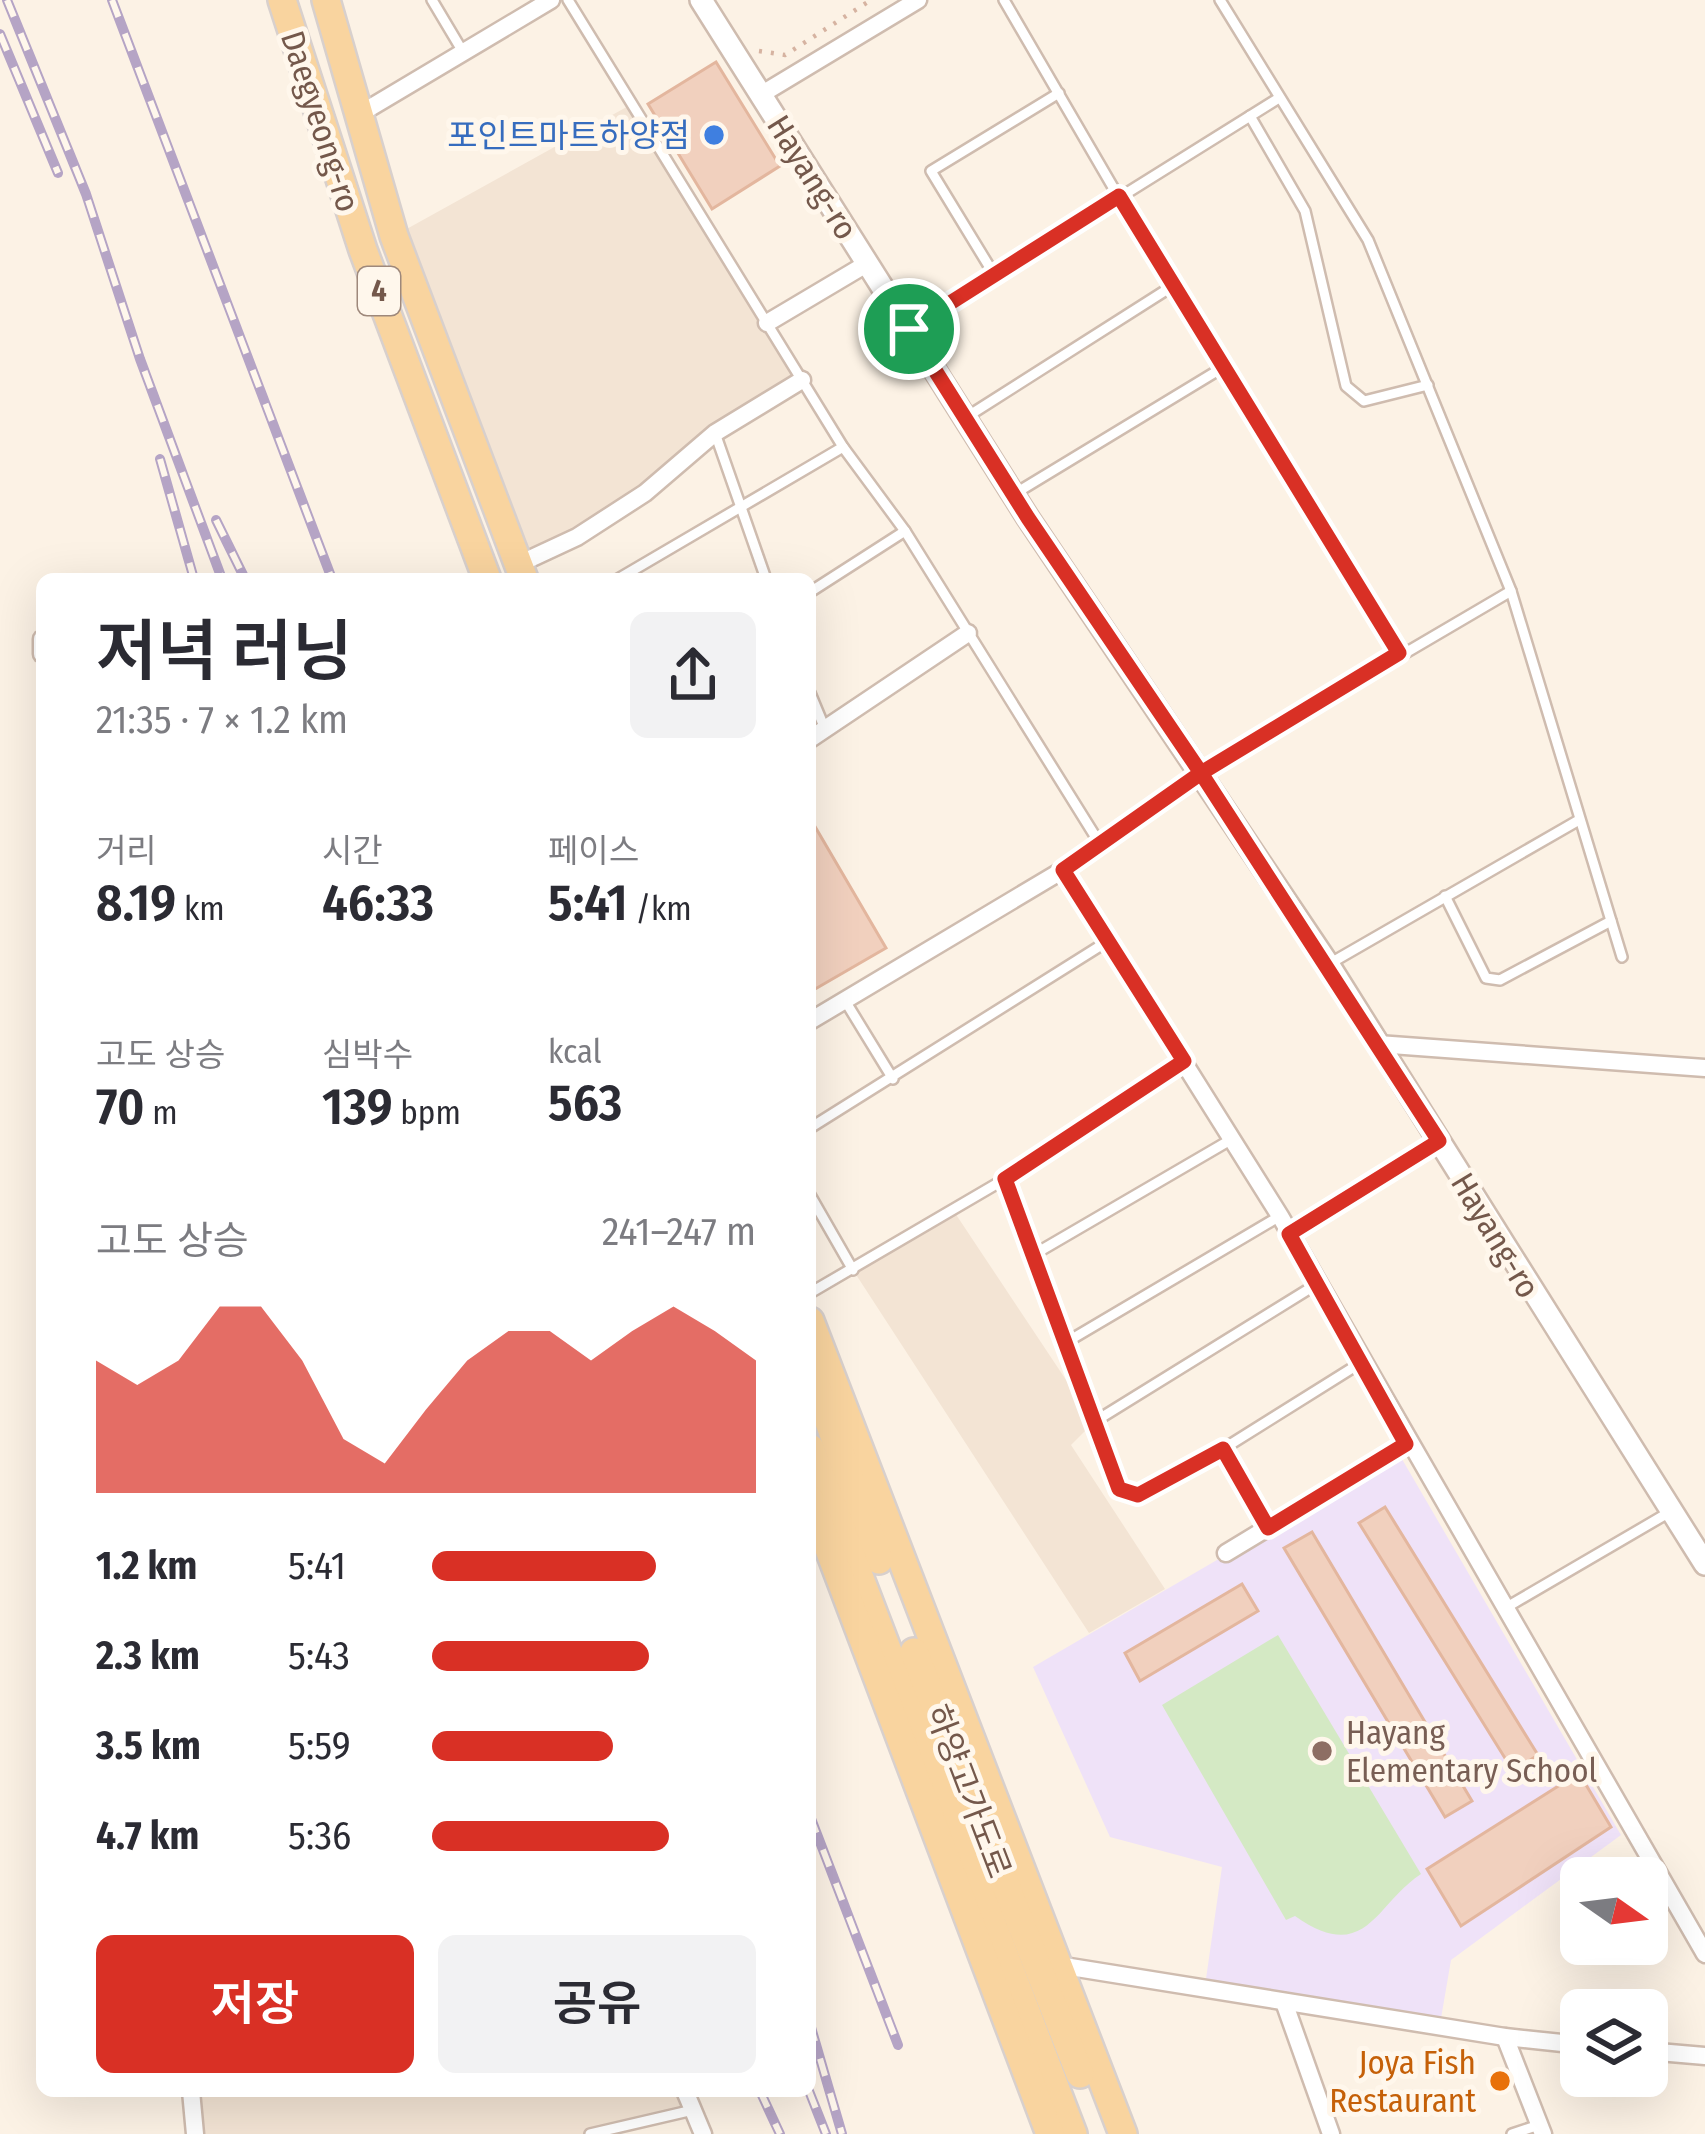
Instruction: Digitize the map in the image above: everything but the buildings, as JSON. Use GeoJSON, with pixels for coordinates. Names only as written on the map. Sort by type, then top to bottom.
{"type":"FeatureCollection","features":[{"type":"Feature","properties":{"kind":"main road","name":"Daegyeong-ro"},"geometry":{"type":"LineString","coordinates":[[282,0],[363,250],[485,573]]}},
{"type":"Feature","properties":{"kind":"main road","name":"Daegyeong-ro"},"geometry":{"type":"LineString","coordinates":[[326,0],[394,236],[522,571]]}},
{"type":"Feature","properties":{"kind":"main road"},"geometry":{"type":"LineString","coordinates":[[816,1337],[1123,2134]]}},
{"type":"Feature","properties":{"kind":"main road","name":"하양고가도로"},"geometry":{"type":"LineString","coordinates":[[819,1451],[1073,2134]]}},
{"type":"Feature","properties":{"kind":"main road","name":"하양고가도로"},"geometry":{"type":"LineString","coordinates":[[819,1451],[1103,2134]]}},
{"type":"Feature","properties":{"kind":"main road"},"geometry":{"type":"LineString","coordinates":[[816,1515],[1050,2134]]}},
{"type":"Feature","properties":{"kind":"street"},"geometry":{"type":"LineString","coordinates":[[358,115],[551,0]]}},
{"type":"Feature","properties":{"kind":"street","name":"Hayang-ro"},"geometry":{"type":"LineString","coordinates":[[701,0],[965,418],[1328,964],[1705,1564]]}},
{"type":"Feature","properties":{"kind":"street"},"geometry":{"type":"LineString","coordinates":[[761,94],[908,2]]}},
{"type":"Feature","properties":{"kind":"street"},"geometry":{"type":"LineString","coordinates":[[767,323],[868,262]]}},
{"type":"Feature","properties":{"kind":"street"},"geometry":{"type":"LineString","coordinates":[[522,571],[645,493],[715,433],[802,380]]}},
{"type":"Feature","properties":{"kind":"street"},"geometry":{"type":"LineString","coordinates":[[818,734],[968,633]]}},
{"type":"Feature","properties":{"kind":"street"},"geometry":{"type":"LineString","coordinates":[[816,1017],[1063,870],[1201,773]]}},
{"type":"Feature","properties":{"kind":"street"},"geometry":{"type":"LineString","coordinates":[[1063,870],[1280,1216],[1406,1444],[1508,1607],[1705,1954]]}},
{"type":"Feature","properties":{"kind":"street"},"geometry":{"type":"LineString","coordinates":[[1378,1044],[1705,1068]]}},
{"type":"Feature","properties":{"kind":"street"},"geometry":{"type":"LineString","coordinates":[[1226,1552],[1406,1444]]}},
{"type":"Feature","properties":{"kind":"street"},"geometry":{"type":"LineString","coordinates":[[1058,1965],[1560,2042]]}},
{"type":"Feature","properties":{"kind":"street"},"geometry":{"type":"LineString","coordinates":[[1284,2002],[1331,2134]]}},
{"type":"Feature","properties":{"kind":"street"},"geometry":{"type":"LineString","coordinates":[[1505,2037],[1541,2129]]}},
{"type":"Feature","properties":{"kind":"street"},"geometry":{"type":"LineString","coordinates":[[1668,2053],[1705,2056]]}},
{"type":"Feature","properties":{"kind":"street"},"geometry":{"type":"LineString","coordinates":[[192,2097],[195,2134]]}},
{"type":"Feature","properties":{"kind":"street"},"geometry":{"type":"LineString","coordinates":[[688,2097],[703,2134]]}},
{"type":"Feature","properties":{"kind":"lane"},"geometry":{"type":"LineString","coordinates":[[432,0],[463,52]]}},
{"type":"Feature","properties":{"kind":"lane"},"geometry":{"type":"LineString","coordinates":[[568,0],[843,447],[905,531],[1100,844]]}},
{"type":"Feature","properties":{"kind":"lane"},"geometry":{"type":"LineString","coordinates":[[1004,0],[1171,287],[1399,653]]}},
{"type":"Feature","properties":{"kind":"lane"},"geometry":{"type":"LineString","coordinates":[[1220,0],[1368,240],[1511,591],[1622,957]]}},
{"type":"Feature","properties":{"kind":"lane"},"geometry":{"type":"LineString","coordinates":[[994,276],[931,171],[1059,93]]}},
{"type":"Feature","properties":{"kind":"lane"},"geometry":{"type":"LineString","coordinates":[[909,329],[1280,98]]}},
{"type":"Feature","properties":{"kind":"lane"},"geometry":{"type":"LineString","coordinates":[[1250,116],[1305,211],[1346,386],[1364,400],[1428,385]]}},
{"type":"Feature","properties":{"kind":"lane"},"geometry":{"type":"LineString","coordinates":[[965,418],[1171,287]]}},
{"type":"Feature","properties":{"kind":"lane"},"geometry":{"type":"LineString","coordinates":[[1016,494],[1222,368]]}},
{"type":"Feature","properties":{"kind":"lane"},"geometry":{"type":"LineString","coordinates":[[715,433],[764,573]]}},
{"type":"Feature","properties":{"kind":"lane"},"geometry":{"type":"LineString","coordinates":[[628,573],[843,447]]}},
{"type":"Feature","properties":{"kind":"lane"},"geometry":{"type":"LineString","coordinates":[[816,588],[905,531]]}},
{"type":"Feature","properties":{"kind":"lane"},"geometry":{"type":"LineString","coordinates":[[1201,773],[1511,591]]}},
{"type":"Feature","properties":{"kind":"lane"},"geometry":{"type":"LineString","coordinates":[[1328,964],[1579,820]]}},
{"type":"Feature","properties":{"kind":"lane"},"geometry":{"type":"LineString","coordinates":[[1445,896],[1486,978],[1501,980],[1611,921]]}},
{"type":"Feature","properties":{"kind":"lane"},"geometry":{"type":"LineString","coordinates":[[816,1125],[1108,941]]}},
{"type":"Feature","properties":{"kind":"lane"},"geometry":{"type":"LineString","coordinates":[[844,999],[893,1078]]}},
{"type":"Feature","properties":{"kind":"lane"},"geometry":{"type":"LineString","coordinates":[[816,1290],[1005,1179],[1184,1061]]}},
{"type":"Feature","properties":{"kind":"lane"},"geometry":{"type":"LineString","coordinates":[[1033,1255],[1232,1138]]}},
{"type":"Feature","properties":{"kind":"lane"},"geometry":{"type":"LineString","coordinates":[[1289,1234],[1439,1141]]}},
{"type":"Feature","properties":{"kind":"lane"},"geometry":{"type":"LineString","coordinates":[[1005,1179],[1119,1489],[1138,1495],[1223,1449],[1362,1361]]}},
{"type":"Feature","properties":{"kind":"lane"},"geometry":{"type":"LineString","coordinates":[[816,1205],[854,1270]]}},
{"type":"Feature","properties":{"kind":"lane"},"geometry":{"type":"LineString","coordinates":[[1065,1343],[1280,1216]]}},
{"type":"Feature","properties":{"kind":"lane"},"geometry":{"type":"LineString","coordinates":[[1094,1423],[1317,1284]]}},
{"type":"Feature","properties":{"kind":"lane"},"geometry":{"type":"LineString","coordinates":[[1223,1449],[1268,1528]]}},
{"type":"Feature","properties":{"kind":"lane"},"geometry":{"type":"LineString","coordinates":[[1508,1607],[1671,1511]]}},
{"type":"Feature","properties":{"kind":"lane"},"geometry":{"type":"LineString","coordinates":[[590,2134],[693,2110]]}},
{"type":"Feature","properties":{"kind":"lane"},"geometry":{"type":"LineString","coordinates":[[1512,2134],[1541,2129]]}},
{"type":"Feature","properties":{"kind":"path"},"geometry":{"type":"LineString","coordinates":[[749,35],[760,52],[785,55],[871,0]]}},
{"type":"Feature","properties":{"kind":"shaded area"},"geometry":{"type":"Polygon","coordinates":[[[632,104],[802,380],[645,493],[519,564],[394,236],[632,104]]]}},
{"type":"Feature","properties":{"kind":"shaded area"},"geometry":{"type":"Polygon","coordinates":[[[953,1210],[1094,1422],[1071,1445],[1165,1589],[1089,1633],[853,1270],[953,1210]]]}},
{"type":"Feature","properties":{"kind":"shaded area","name":"Hayang Elementary School"},"geometry":{"type":"Polygon","coordinates":[[[1399,1454],[1621,1835],[1591,1857],[1560,1857],[1560,1880],[1451,1960],[1439,2030],[1204,1993],[1222,1867],[1110,1837],[1033,1667],[1399,1454]]]}},
{"type":"Feature","properties":{"kind":"shaded area"},"geometry":{"type":"Polygon","coordinates":[[[192,2097],[688,2097],[693,2110],[588,2134],[195,2134],[192,2097]]]}},
{"type":"Feature","properties":{"kind":"green space"},"geometry":{"type":"Polygon","coordinates":[[[1278,1635],[1421,1874],[1354,1933],[1319,1930],[1295,1916],[1286,1920],[1162,1705],[1278,1635]]]}},
{"type":"Feature","properties":{"kind":"railway"},"geometry":{"type":"LineString","coordinates":[[7,0],[86,194],[140,359],[220,573]]}},
{"type":"Feature","properties":{"kind":"railway"},"geometry":{"type":"LineString","coordinates":[[112,0],[330,573]]}},
{"type":"Feature","properties":{"kind":"railway"},"geometry":{"type":"LineString","coordinates":[[0,34],[58,173]]}},
{"type":"Feature","properties":{"kind":"railway"},"geometry":{"type":"LineString","coordinates":[[160,459],[192,573]]}},
{"type":"Feature","properties":{"kind":"railway"},"geometry":{"type":"LineString","coordinates":[[216,520],[242,573]]}},
{"type":"Feature","properties":{"kind":"railway"},"geometry":{"type":"LineString","coordinates":[[816,1832],[898,2045]]}},
{"type":"Feature","properties":{"kind":"railway"},"geometry":{"type":"LineString","coordinates":[[816,2045],[842,2134]]}},
{"type":"Feature","properties":{"kind":"railway"},"geometry":{"type":"LineString","coordinates":[[763,2097],[780,2134]]}},
{"type":"Feature","properties":{"kind":"railway"},"geometry":{"type":"LineString","coordinates":[[811,2097],[826,2134]]}},
{"type":"Feature","properties":{"kind":"place","name":"포인트마트하양점"},"geometry":{"type":"Point","coordinates":[714,135]}},
{"type":"Feature","properties":{"kind":"place","name":"Hayang Elementary School"},"geometry":{"type":"Point","coordinates":[1322,1751]}},
{"type":"Feature","properties":{"kind":"place","name":"Joya Fish Restaurant"},"geometry":{"type":"Point","coordinates":[1500,2081]}},
{"type":"Feature","properties":{"kind":"route"},"geometry":{"type":"LineString","coordinates":[[909,329],[1028,518],[1201,773],[1063,870],[1184,1061],[1005,1179],[1119,1489],[1138,1495],[1223,1449],[1268,1528],[1406,1444],[1289,1234],[1439,1141],[1201,773],[1399,653],[1119,196],[909,329]]}}]}
